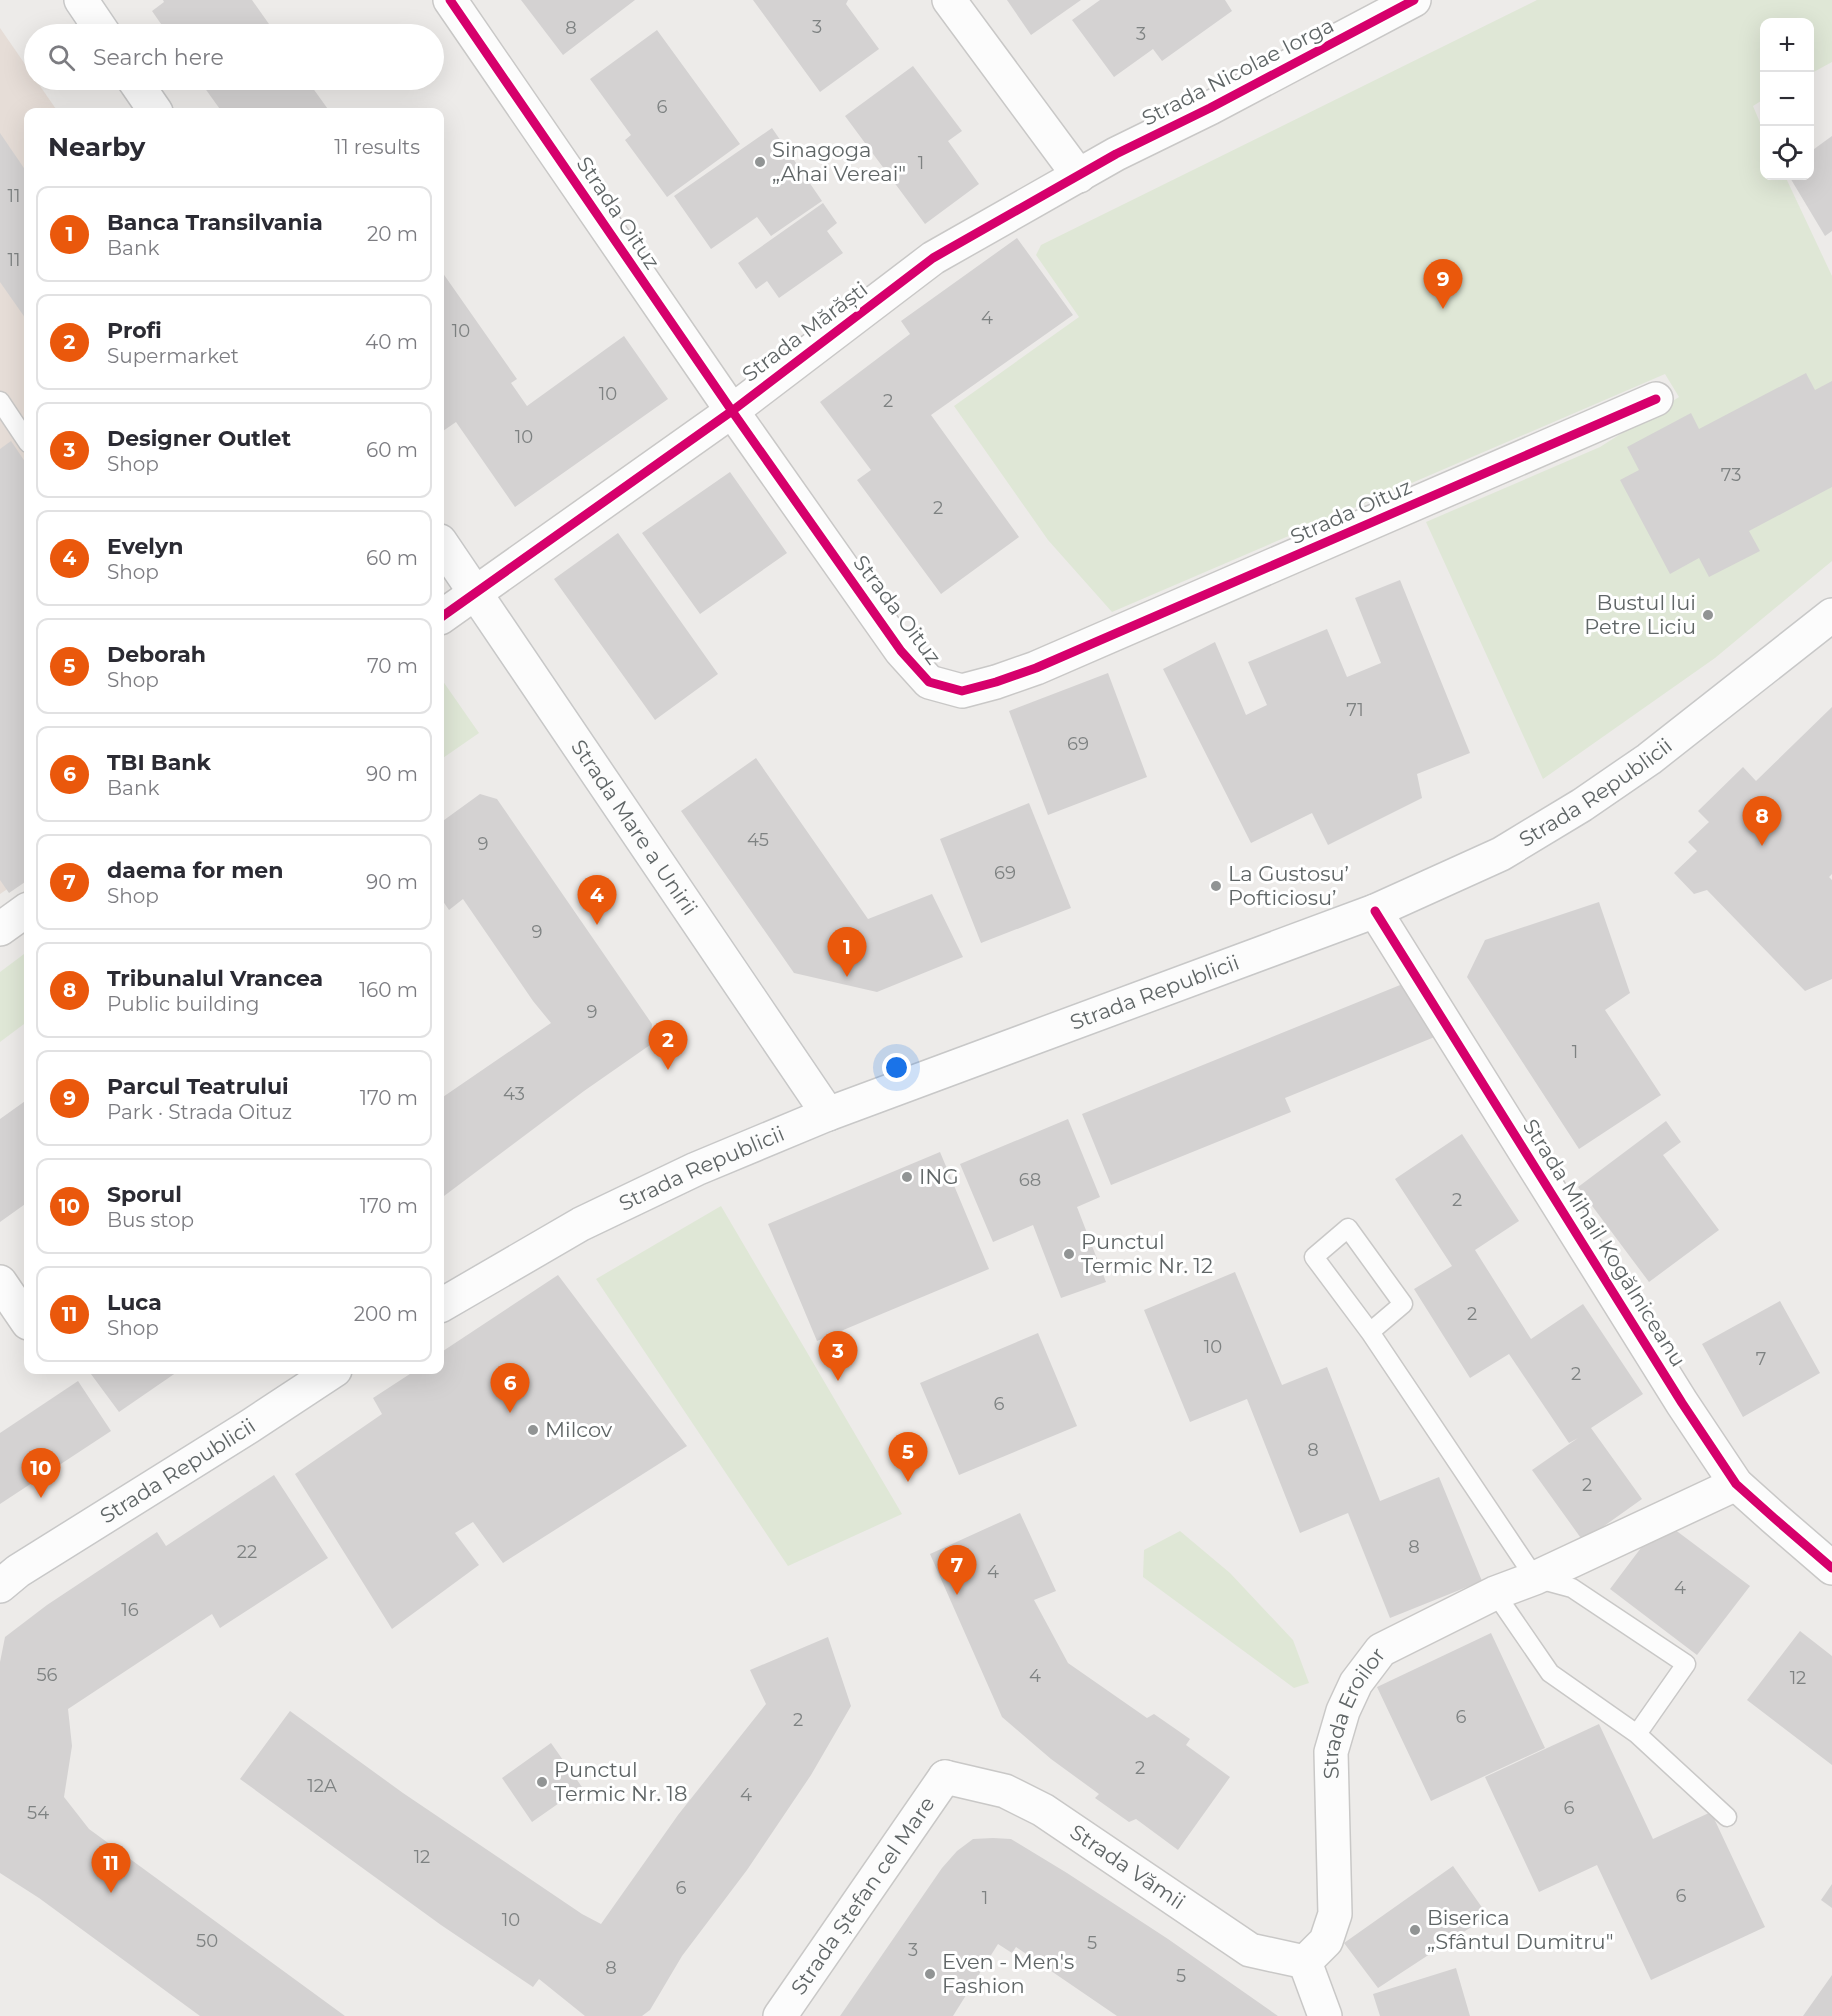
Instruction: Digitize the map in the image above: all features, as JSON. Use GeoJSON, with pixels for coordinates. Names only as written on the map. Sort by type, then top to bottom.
{"type":"FeatureCollection","features":[{"type":"Feature","properties":{"kind":"street"},"geometry":{"type":"LineString","coordinates":[[81,0],[97,24]]}},
{"type":"Feature","properties":{"kind":"street","name":"Strada Oituz"},"geometry":{"type":"LineString","coordinates":[[450,0],[732,411],[901,651],[929,682],[962,691],[1036,668],[1656,399]]}},
{"type":"Feature","properties":{"kind":"street"},"geometry":{"type":"LineString","coordinates":[[949,0],[1078,176]]}},
{"type":"Feature","properties":{"kind":"street","name":"Strada Nicolae Iorga"},"geometry":{"type":"LineString","coordinates":[[1078,176],[1116,154],[1210,108],[1414,0]]}},
{"type":"Feature","properties":{"kind":"street"},"geometry":{"type":"LineString","coordinates":[[141,90],[153,108]]}},
{"type":"Feature","properties":{"kind":"street","name":"Strada Mărăști"},"geometry":{"type":"LineString","coordinates":[[444,615],[732,411],[933,258],[1078,176]]}},
{"type":"Feature","properties":{"kind":"street","name":"Strada Mare a Unirii"},"geometry":{"type":"LineString","coordinates":[[444,547],[828,1114]]}},
{"type":"Feature","properties":{"kind":"street","name":"Strada Republicii"},"geometry":{"type":"LineString","coordinates":[[444,1304],[581,1224],[696,1169],[828,1114],[1375,911],[1501,854],[1582,805],[1649,759],[1832,615]]}},
{"type":"Feature","properties":{"kind":"street","name":"Strada Mihail Kogălniceanu"},"geometry":{"type":"LineString","coordinates":[[1375,911],[1682,1403],[1737,1484],[1832,1568]]}},
{"type":"Feature","properties":{"kind":"street"},"geometry":{"type":"LineString","coordinates":[[0,929],[24,912]]}},
{"type":"Feature","properties":{"kind":"street"},"geometry":{"type":"LineString","coordinates":[[0,1282],[24,1317]]}},
{"type":"Feature","properties":{"kind":"street","name":"Strada Republicii"},"geometry":{"type":"LineString","coordinates":[[6,1579],[329,1374]]}},
{"type":"Feature","properties":{"kind":"street","name":"Strada Eroilor"},"geometry":{"type":"LineString","coordinates":[[1305,1962],[1326,1941],[1335,1914],[1331,1752],[1343,1711],[1356,1683],[1381,1650],[1495,1593],[1535,1578],[1737,1484]]}},
{"type":"Feature","properties":{"kind":"street","name":"Strada Vămii"},"geometry":{"type":"LineString","coordinates":[[945,1777],[1005,1791],[1042,1810],[1250,1950],[1305,1962]]}},
{"type":"Feature","properties":{"kind":"street","name":"Strada Ștefan cel Mare"},"geometry":{"type":"LineString","coordinates":[[780,2016],[945,1777]]}},
{"type":"Feature","properties":{"kind":"street"},"geometry":{"type":"LineString","coordinates":[[1305,1962],[1325,2016]]}},
{"type":"Feature","properties":{"kind":"lane"},"geometry":{"type":"LineString","coordinates":[[0,401],[24,437]]}},
{"type":"Feature","properties":{"kind":"lane"},"geometry":{"type":"LineString","coordinates":[[1370,1332],[1402,1304],[1348,1228],[1314,1257],[1370,1332],[1535,1578],[1572,1588],[1686,1664],[1637,1734]]}},
{"type":"Feature","properties":{"kind":"lane"},"geometry":{"type":"LineString","coordinates":[[1495,1593],[1550,1673],[1637,1734],[1728,1817]]}},
{"type":"Feature","properties":{"kind":"shaded area"},"geometry":{"type":"Polygon","coordinates":[[[0,28],[24,63],[24,90],[43,90],[55,108],[24,108],[24,878],[0,894],[0,28]]]}},
{"type":"Feature","properties":{"kind":"green space"},"geometry":{"type":"Polygon","coordinates":[[[1537,0],[1832,0],[1832,62],[1814,72],[1814,18],[1760,18],[1760,102],[1753,106],[1760,123],[1760,180],[1787,180],[1832,276],[1832,561],[1715,658],[1543,779],[1426,522],[1600,447],[1679,397],[1665,374],[1112,612],[1048,540],[954,406],[1079,317],[1036,255],[1041,245],[1537,0]]]}},
{"type":"Feature","properties":{"kind":"green space"},"geometry":{"type":"Polygon","coordinates":[[[444,683],[479,733],[444,757],[444,683]]]}},
{"type":"Feature","properties":{"kind":"green space"},"geometry":{"type":"Polygon","coordinates":[[[24,954],[24,1024],[0,1042],[0,972],[24,954]]]}},
{"type":"Feature","properties":{"kind":"green space"},"geometry":{"type":"Polygon","coordinates":[[[721,1206],[902,1514],[788,1566],[596,1279],[721,1206]]]}},
{"type":"Feature","properties":{"kind":"green space"},"geometry":{"type":"Polygon","coordinates":[[[1180,1531],[1230,1573],[1293,1640],[1309,1683],[1294,1688],[1143,1577],[1144,1550],[1180,1531]]]}},
{"type":"Feature","properties":{"kind":"building"},"geometry":{"type":"Polygon","coordinates":[[[163,0],[252,0],[269,24],[161,24],[152,11],[164,2],[163,0]]]}},
{"type":"Feature","properties":{"kind":"building"},"geometry":{"type":"Polygon","coordinates":[[[521,0],[635,0],[563,55],[521,0]]]}},
{"type":"Feature","properties":{"kind":"building"},"geometry":{"type":"Polygon","coordinates":[[[753,0],[848,0],[846,4],[879,49],[820,92],[753,0]]]}},
{"type":"Feature","properties":{"kind":"building"},"geometry":{"type":"Polygon","coordinates":[[[1007,0],[1081,0],[1031,35],[1007,0]]]}},
{"type":"Feature","properties":{"kind":"building"},"geometry":{"type":"Polygon","coordinates":[[[1100,0],[1225,0],[1232,11],[1162,61],[1153,49],[1114,77],[1072,20],[1100,0]]]}},
{"type":"Feature","properties":{"kind":"building"},"geometry":{"type":"Polygon","coordinates":[[[657,30],[740,144],[667,197],[625,140],[631,135],[590,79],[657,30]]]}},
{"type":"Feature","properties":{"kind":"building"},"geometry":{"type":"Polygon","coordinates":[[[913,66],[962,131],[948,141],[979,184],[925,224],[845,116],[913,66]]]}},
{"type":"Feature","properties":{"kind":"building"},"geometry":{"type":"Polygon","coordinates":[[[206,90],[314,90],[327,108],[219,108],[206,90]]]}},
{"type":"Feature","properties":{"kind":"building","name":"Sinagoga „Ahai Vereai\""},"geometry":{"type":"Polygon","coordinates":[[[772,128],[822,201],[771,236],[757,217],[711,249],[674,196],[772,128]]]}},
{"type":"Feature","properties":{"kind":"building"},"geometry":{"type":"Polygon","coordinates":[[[0,133],[24,168],[24,316],[0,282],[0,133]]]}},
{"type":"Feature","properties":{"kind":"building"},"geometry":{"type":"Polygon","coordinates":[[[1832,136],[1832,231],[1825,236],[1791,180],[1814,180],[1814,149],[1832,136]]]}},
{"type":"Feature","properties":{"kind":"building"},"geometry":{"type":"Polygon","coordinates":[[[823,203],[837,223],[827,231],[843,253],[779,298],[767,281],[756,289],[738,263],[823,203]]]}},
{"type":"Feature","properties":{"kind":"building"},"geometry":{"type":"Polygon","coordinates":[[[1017,238],[1073,315],[931,415],[1019,537],[941,594],[857,480],[871,470],[820,402],[910,334],[901,321],[1017,238]]]}},
{"type":"Feature","properties":{"kind":"building"},"geometry":{"type":"Polygon","coordinates":[[[444,275],[517,379],[511,383],[527,406],[624,336],[668,399],[515,507],[456,422],[444,430],[444,275]]]}},
{"type":"Feature","properties":{"kind":"building"},"geometry":{"type":"Polygon","coordinates":[[[1806,373],[1815,390],[1832,381],[1832,487],[1749,531],[1760,551],[1709,577],[1699,558],[1670,574],[1620,480],[1639,470],[1627,447],[1691,413],[1699,429],[1806,373]]]}},
{"type":"Feature","properties":{"kind":"building"},"geometry":{"type":"Polygon","coordinates":[[[11,441],[24,460],[24,883],[9,893],[0,880],[0,449],[11,441]]]}},
{"type":"Feature","properties":{"kind":"building"},"geometry":{"type":"Polygon","coordinates":[[[730,472],[787,553],[700,614],[642,533],[730,472]]]}},
{"type":"Feature","properties":{"kind":"building"},"geometry":{"type":"Polygon","coordinates":[[[618,533],[718,674],[655,720],[554,579],[618,533]]]}},
{"type":"Feature","properties":{"kind":"building"},"geometry":{"type":"Polygon","coordinates":[[[1400,580],[1470,753],[1417,774],[1422,798],[1328,845],[1312,813],[1251,843],[1163,669],[1215,642],[1246,715],[1267,705],[1248,662],[1327,629],[1347,677],[1381,663],[1355,598],[1400,580]]]}},
{"type":"Feature","properties":{"kind":"building"},"geometry":{"type":"Polygon","coordinates":[[[1108,673],[1147,777],[1048,815],[1009,711],[1108,673]]]}},
{"type":"Feature","properties":{"kind":"building"},"geometry":{"type":"Polygon","coordinates":[[[1832,707],[1832,874],[1829,877],[1832,880],[1832,979],[1805,991],[1707,890],[1694,894],[1674,873],[1697,851],[1688,842],[1709,822],[1698,811],[1743,767],[1756,781],[1832,707]]]}},
{"type":"Feature","properties":{"kind":"building"},"geometry":{"type":"Polygon","coordinates":[[[756,758],[868,919],[932,894],[963,957],[877,992],[794,973],[681,811],[756,758]]]}},
{"type":"Feature","properties":{"kind":"building"},"geometry":{"type":"Polygon","coordinates":[[[480,794],[497,799],[652,1024],[650,1045],[584,1091],[444,1196],[444,1096],[551,1023],[533,1001],[463,899],[449,910],[444,903],[444,820],[480,794]]]}},
{"type":"Feature","properties":{"kind":"building"},"geometry":{"type":"Polygon","coordinates":[[[1029,803],[1071,908],[981,943],[940,839],[1029,803]]]}},
{"type":"Feature","properties":{"kind":"building"},"geometry":{"type":"Polygon","coordinates":[[[1599,902],[1630,993],[1605,1010],[1661,1095],[1579,1149],[1467,977],[1485,940],[1599,902]]]}},
{"type":"Feature","properties":{"kind":"building"},"geometry":{"type":"Polygon","coordinates":[[[1415,979],[1437,1036],[1285,1098],[1291,1112],[1111,1185],[1082,1114],[1415,979]]]}},
{"type":"Feature","properties":{"kind":"building"},"geometry":{"type":"Polygon","coordinates":[[[24,1102],[24,1205],[0,1222],[0,1119],[24,1102]]]}},
{"type":"Feature","properties":{"kind":"building"},"geometry":{"type":"Polygon","coordinates":[[[1068,1119],[1100,1197],[1077,1207],[1106,1282],[1061,1298],[1033,1225],[993,1242],[960,1164],[1068,1119]]]}},
{"type":"Feature","properties":{"kind":"building"},"geometry":{"type":"Polygon","coordinates":[[[1666,1121],[1681,1142],[1663,1155],[1719,1230],[1649,1282],[1578,1187],[1666,1121]]]}},
{"type":"Feature","properties":{"kind":"building"},"geometry":{"type":"Polygon","coordinates":[[[1462,1134],[1519,1221],[1475,1250],[1531,1339],[1583,1304],[1643,1394],[1591,1428],[1642,1499],[1583,1541],[1532,1470],[1578,1438],[1569,1443],[1509,1354],[1470,1378],[1414,1289],[1452,1266],[1395,1179],[1462,1134]]]}},
{"type":"Feature","properties":{"kind":"building"},"geometry":{"type":"Polygon","coordinates":[[[940,1152],[989,1269],[817,1341],[768,1224],[940,1152]]]}},
{"type":"Feature","properties":{"kind":"building"},"geometry":{"type":"Polygon","coordinates":[[[1235,1272],[1282,1385],[1327,1367],[1380,1501],[1439,1477],[1482,1581],[1390,1618],[1348,1513],[1300,1533],[1247,1399],[1190,1422],[1144,1310],[1235,1272]]]}},
{"type":"Feature","properties":{"kind":"building","name":"Milcov"},"geometry":{"type":"Polygon","coordinates":[[[558,1275],[687,1446],[503,1563],[473,1522],[455,1533],[479,1565],[392,1629],[295,1474],[382,1414],[373,1398],[410,1374],[444,1374],[444,1350],[558,1275]]]}},
{"type":"Feature","properties":{"kind":"building"},"geometry":{"type":"Polygon","coordinates":[[[1780,1301],[1820,1373],[1743,1417],[1702,1344],[1780,1301]]]}},
{"type":"Feature","properties":{"kind":"building"},"geometry":{"type":"Polygon","coordinates":[[[1038,1333],[1077,1426],[959,1475],[920,1383],[1038,1333]]]}},
{"type":"Feature","properties":{"kind":"building"},"geometry":{"type":"Polygon","coordinates":[[[91,1374],[174,1374],[119,1412],[91,1374]]]}},
{"type":"Feature","properties":{"kind":"building"},"geometry":{"type":"Polygon","coordinates":[[[78,1381],[111,1431],[0,1504],[0,1433],[78,1381]]]}},
{"type":"Feature","properties":{"kind":"building"},"geometry":{"type":"Polygon","coordinates":[[[274,1475],[328,1558],[220,1628],[212,1614],[68,1709],[72,1746],[64,1797],[89,1829],[345,2016],[200,2016],[39,1898],[0,1873],[0,1662],[5,1637],[47,1605],[157,1532],[166,1546],[274,1475]]]}},
{"type":"Feature","properties":{"kind":"building"},"geometry":{"type":"Polygon","coordinates":[[[1020,1513],[1056,1591],[1034,1600],[1068,1663],[1147,1718],[1154,1714],[1190,1739],[1186,1745],[1230,1777],[1178,1850],[1136,1819],[1129,1822],[1095,1798],[1099,1794],[1051,1759],[1002,1717],[930,1554],[1020,1513]]]}},
{"type":"Feature","properties":{"kind":"building"},"geometry":{"type":"Polygon","coordinates":[[[1662,1520],[1750,1586],[1697,1655],[1610,1589],[1662,1520]]]}},
{"type":"Feature","properties":{"kind":"building"},"geometry":{"type":"Polygon","coordinates":[[[1800,1631],[1832,1656],[1832,1765],[1747,1700],[1800,1631]]]}},
{"type":"Feature","properties":{"kind":"building"},"geometry":{"type":"Polygon","coordinates":[[[1491,1633],[1545,1748],[1431,1801],[1377,1687],[1491,1633]]]}},
{"type":"Feature","properties":{"kind":"building"},"geometry":{"type":"Polygon","coordinates":[[[828,1637],[851,1706],[811,1775],[747,1870],[682,1956],[650,2010],[642,2016],[585,2016],[539,1979],[533,1987],[441,1925],[240,1779],[290,1711],[403,1793],[582,1914],[601,1924],[678,1815],[766,1704],[750,1670],[828,1637]]]}},
{"type":"Feature","properties":{"kind":"building"},"geometry":{"type":"Polygon","coordinates":[[[1599,1724],[1653,1839],[1711,1812],[1765,1927],[1651,1980],[1597,1865],[1539,1892],[1485,1777],[1599,1724]]]}},
{"type":"Feature","properties":{"kind":"building","name":"Punctul Termic Nr. 18"},"geometry":{"type":"Polygon","coordinates":[[[551,1743],[582,1787],[532,1822],[502,1778],[551,1743]]]}},
{"type":"Feature","properties":{"kind":"building"},"geometry":{"type":"Polygon","coordinates":[[[973,1839],[1011,1839],[1067,1873],[1168,1939],[1278,2016],[1117,2016],[1016,1947],[1012,1953],[998,1944],[953,2016],[840,2016],[942,1868],[957,1851],[973,1839]]]}},
{"type":"Feature","properties":{"kind":"building","name":"Biserica „Sfântul Dumitru\""},"geometry":{"type":"Polygon","coordinates":[[[1453,1866],[1488,1916],[1378,1988],[1344,1943],[1453,1866]]]}},
{"type":"Feature","properties":{"kind":"building"},"geometry":{"type":"Polygon","coordinates":[[[1832,1884],[1832,1908],[1821,1900],[1832,1884]]]}},
{"type":"Feature","properties":{"kind":"building"},"geometry":{"type":"Polygon","coordinates":[[[1456,1968],[1470,2016],[1380,2016],[1373,1994],[1456,1968]]]}},
{"type":"Feature","properties":{"kind":"building"},"geometry":{"type":"Polygon","coordinates":[[[1832,1975],[1832,2016],[1803,2016],[1832,1975]]]}},
{"type":"Feature","properties":{"kind":"cycle path"},"geometry":{"type":"LineString","coordinates":[[450,0],[732,411],[901,651],[929,682],[962,691],[1036,668],[1656,399]]}},
{"type":"Feature","properties":{"kind":"cycle path"},"geometry":{"type":"LineString","coordinates":[[444,615],[732,411],[933,258],[1116,154],[1210,108],[1414,0]]}},
{"type":"Feature","properties":{"kind":"cycle path"},"geometry":{"type":"LineString","coordinates":[[1375,911],[1682,1403],[1736,1484],[1832,1568]]}},
{"type":"Feature","properties":{"kind":"place","name":"Sinagoga „Ahai Vereai\""},"geometry":{"type":"Point","coordinates":[760,162]}},
{"type":"Feature","properties":{"kind":"place","name":"Parcul Teatrului"},"geometry":{"type":"Point","coordinates":[1443,309]}},
{"type":"Feature","properties":{"kind":"place","name":"Bustul lui Petre Liciu"},"geometry":{"type":"Point","coordinates":[1708,615]}},
{"type":"Feature","properties":{"kind":"place","name":"Tribunalul Vrancea"},"geometry":{"type":"Point","coordinates":[1762,846]}},
{"type":"Feature","properties":{"kind":"place","name":"La Gustosu’ Pofticiosu’"},"geometry":{"type":"Point","coordinates":[1216,886]}},
{"type":"Feature","properties":{"kind":"place","name":"Evelyn"},"geometry":{"type":"Point","coordinates":[597,925]}},
{"type":"Feature","properties":{"kind":"place","name":"Banca Transilvania"},"geometry":{"type":"Point","coordinates":[847,977]}},
{"type":"Feature","properties":{"kind":"place","name":"Profi"},"geometry":{"type":"Point","coordinates":[668,1070]}},
{"type":"Feature","properties":{"kind":"place","name":"ING"},"geometry":{"type":"Point","coordinates":[907,1177]}},
{"type":"Feature","properties":{"kind":"place","name":"Punctul Termic Nr. 12"},"geometry":{"type":"Point","coordinates":[1069,1254]}},
{"type":"Feature","properties":{"kind":"place","name":"Designer Outlet"},"geometry":{"type":"Point","coordinates":[838,1381]}},
{"type":"Feature","properties":{"kind":"place","name":"TBI Bank"},"geometry":{"type":"Point","coordinates":[510,1413]}},
{"type":"Feature","properties":{"kind":"place","name":"Milcov"},"geometry":{"type":"Point","coordinates":[533,1430]}},
{"type":"Feature","properties":{"kind":"place","name":"Deborah"},"geometry":{"type":"Point","coordinates":[908,1482]}},
{"type":"Feature","properties":{"kind":"place","name":"Sporul"},"geometry":{"type":"Point","coordinates":[41,1498]}},
{"type":"Feature","properties":{"kind":"place","name":"daema for men"},"geometry":{"type":"Point","coordinates":[957,1595]}},
{"type":"Feature","properties":{"kind":"place","name":"Punctul Termic Nr. 18"},"geometry":{"type":"Point","coordinates":[542,1782]}},
{"type":"Feature","properties":{"kind":"place","name":"Luca"},"geometry":{"type":"Point","coordinates":[111,1893]}},
{"type":"Feature","properties":{"kind":"place","name":"Biserica „Sfântul Dumitru\""},"geometry":{"type":"Point","coordinates":[1415,1930]}},
{"type":"Feature","properties":{"kind":"place","name":"Even - Men's Fashion"},"geometry":{"type":"Point","coordinates":[930,1974]}}]}
